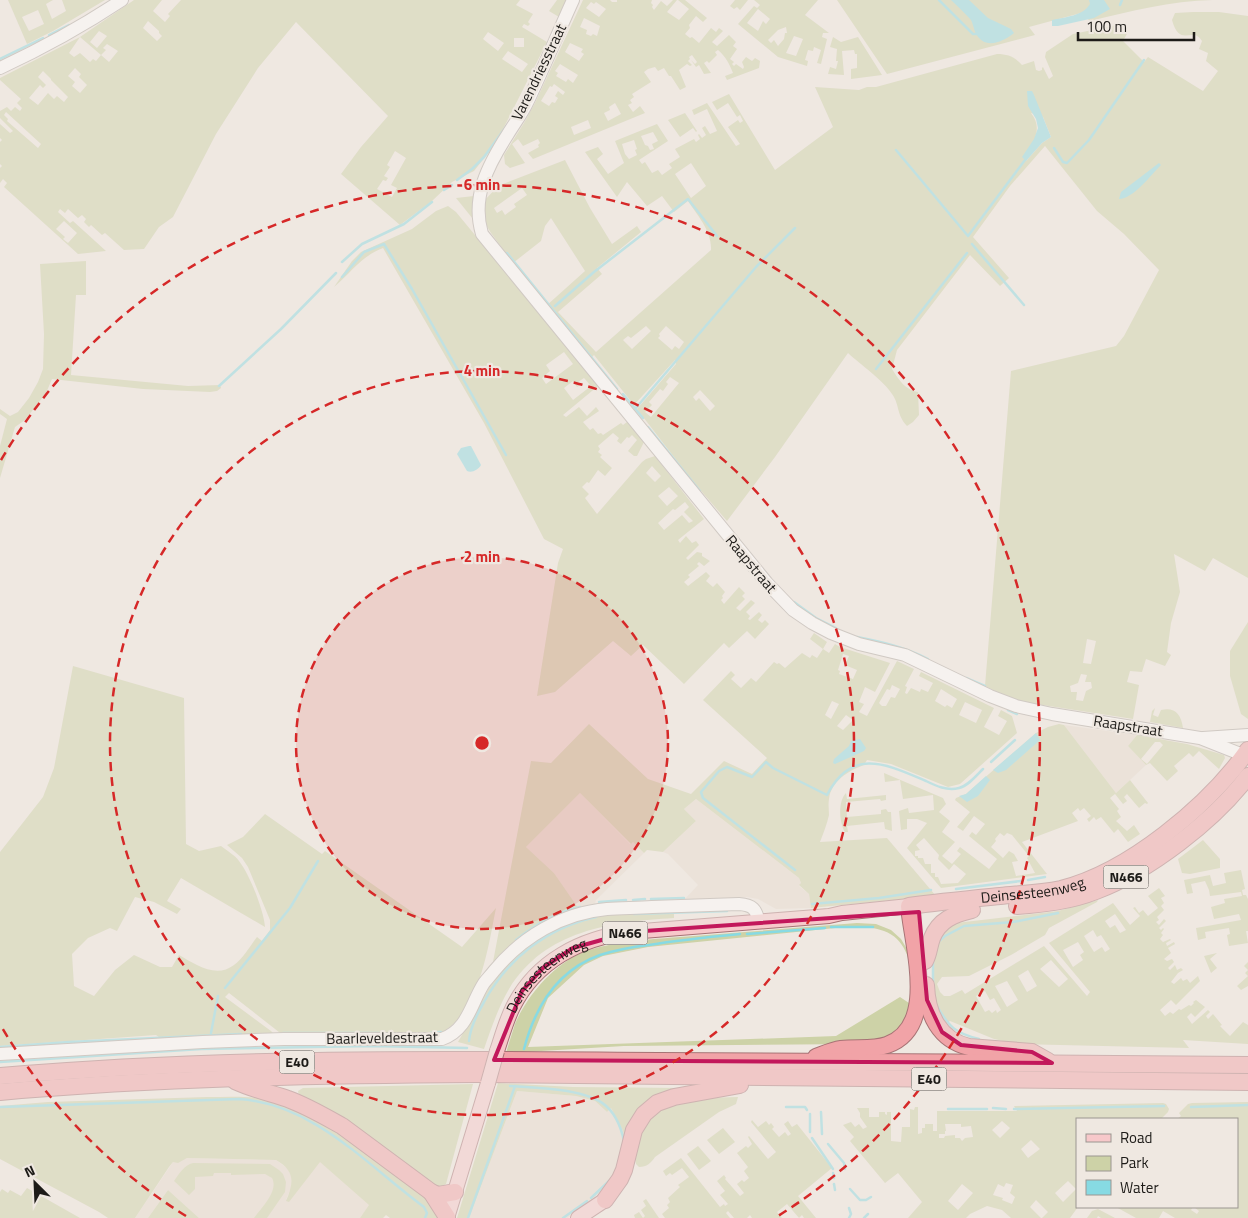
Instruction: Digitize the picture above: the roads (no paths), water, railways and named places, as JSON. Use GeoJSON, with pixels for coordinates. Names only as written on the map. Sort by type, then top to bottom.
{"type":"FeatureCollection","features":[{"type":"Feature","properties":{"kind":"highway","name":"Deinsesteenweg"},"geometry":{"type":"LineString","coordinates":[[914,909],[972,910],[1046,904],[1082,896],[1105,880],[1128,859],[1174,826],[1216,788],[1247,754]]}},
{"type":"Feature","properties":{"kind":"highway","name":"Deinsesteenweg"},"geometry":{"type":"LineString","coordinates":[[914,909],[1036,893],[1105,880],[1142,868],[1190,833],[1217,810],[1248,776]]}},
{"type":"Feature","properties":{"kind":"highway"},"geometry":{"type":"LineString","coordinates":[[914,909],[925,961],[928,1006],[934,1022],[946,1036],[961,1045],[1032,1052],[1052,1063]]}},
{"type":"Feature","properties":{"kind":"highway"},"geometry":{"type":"LineString","coordinates":[[802,1062],[840,1049],[887,1045],[905,1032],[914,1016],[918,994],[914,909]]}},
{"type":"Feature","properties":{"kind":"highway"},"geometry":{"type":"LineString","coordinates":[[925,961],[931,939],[940,924],[959,912],[972,910]]}},
{"type":"Feature","properties":{"kind":"highway","name":"E40"},"geometry":{"type":"LineString","coordinates":[[0,1076],[336,1060],[1248,1065]]}},
{"type":"Feature","properties":{"kind":"highway","name":"E40"},"geometry":{"type":"LineString","coordinates":[[0,1092],[228,1078],[477,1074],[1248,1082]]}},
{"type":"Feature","properties":{"kind":"highway"},"geometry":{"type":"LineString","coordinates":[[228,1078],[250,1088],[294,1102],[326,1117],[342,1126],[431,1192],[438,1195],[455,1192]]}},
{"type":"Feature","properties":{"kind":"highway"},"geometry":{"type":"LineString","coordinates":[[605,1200],[620,1179],[630,1174],[634,1130],[644,1114],[657,1103],[674,1097],[780,1078]]}},
{"type":"Feature","properties":{"kind":"highway"},"geometry":{"type":"LineString","coordinates":[[431,1192],[447,1218]]}},
{"type":"Feature","properties":{"kind":"main road","name":"Deinsesteenweg"},"geometry":{"type":"LineString","coordinates":[[447,1218],[497,1051],[510,1014],[522,991],[544,967],[572,948],[615,934],[829,916],[842,913],[914,909]]}},
{"type":"Feature","properties":{"kind":"main road"},"geometry":{"type":"LineString","coordinates":[[578,1218],[605,1200]]}},
{"type":"Feature","properties":{"kind":"street"},"geometry":{"type":"LineString","coordinates":[[0,68],[44,48],[122,0]]}},
{"type":"Feature","properties":{"kind":"street","name":"Varendriesstraat"},"geometry":{"type":"LineString","coordinates":[[488,169],[525,107],[573,0]]}},
{"type":"Feature","properties":{"kind":"street","name":"Raapstraat"},"geometry":{"type":"LineString","coordinates":[[488,169],[477,206],[482,234],[767,583],[793,610],[812,623],[844,640],[905,655],[990,696],[1016,706],[1052,714],[1200,738],[1247,754]]}},
{"type":"Feature","properties":{"kind":"street","name":"Raapstraat"},"geometry":{"type":"LineString","coordinates":[[1200,738],[1248,735]]}},
{"type":"Feature","properties":{"kind":"street","name":"Baarleveldestraat"},"geometry":{"type":"LineString","coordinates":[[0,1054],[203,1042],[294,1039],[442,1039],[459,1029],[484,984],[518,946],[539,931],[574,915],[605,909],[739,904],[754,907],[759,922]]}},
{"type":"Feature","properties":{"kind":"water"},"geometry":{"type":"Polygon","coordinates":[[[951,0],[969,0],[988,18],[1011,29],[1014,33],[997,42],[987,43],[983,41],[976,34],[971,20],[951,0]]]}},
{"type":"Feature","properties":{"kind":"water"},"geometry":{"type":"Polygon","coordinates":[[[1089,0],[1104,0],[1110,9],[1094,18],[1052,26],[1052,20],[1083,11],[1090,4],[1089,0]]]}},
{"type":"Feature","properties":{"kind":"water"},"geometry":{"type":"Polygon","coordinates":[[[1027,91],[1032,91],[1051,137],[1042,143],[1026,161],[1022,157],[1034,139],[1038,128],[1036,119],[1028,106],[1027,91]]]}},
{"type":"Feature","properties":{"kind":"water"},"geometry":{"type":"Polygon","coordinates":[[[1159,163],[1161,165],[1136,191],[1119,199],[1121,192],[1159,163]]]}},
{"type":"Feature","properties":{"kind":"water"},"geometry":{"type":"Polygon","coordinates":[[[471,446],[481,465],[477,470],[471,472],[467,471],[457,454],[461,448],[471,446]]]}},
{"type":"Feature","properties":{"kind":"water"},"geometry":{"type":"Polygon","coordinates":[[[1036,733],[1040,740],[1006,770],[998,773],[993,770],[1036,733]]]}},
{"type":"Feature","properties":{"kind":"water"},"geometry":{"type":"Polygon","coordinates":[[[860,739],[866,748],[864,751],[835,764],[833,763],[834,759],[849,746],[851,741],[860,739]]]}},
{"type":"Feature","properties":{"kind":"water"},"geometry":{"type":"Polygon","coordinates":[[[986,776],[990,780],[978,796],[967,802],[959,796],[966,794],[986,776]]]}},
{"type":"Feature","properties":{"kind":"waterway"},"geometry":{"type":"LineString","coordinates":[[939,0],[973,34],[976,34]]}},
{"type":"Feature","properties":{"kind":"waterway"},"geometry":{"type":"LineString","coordinates":[[1120,5],[1122,0]]}},
{"type":"Feature","properties":{"kind":"waterway"},"geometry":{"type":"LineString","coordinates":[[49,35],[69,25]]}},
{"type":"Feature","properties":{"kind":"waterway"},"geometry":{"type":"LineString","coordinates":[[0,59],[43,38]]}},
{"type":"Feature","properties":{"kind":"waterway"},"geometry":{"type":"LineString","coordinates":[[1054,148],[1063,162],[1067,163],[1089,140],[1144,60]]}},
{"type":"Feature","properties":{"kind":"waterway"},"geometry":{"type":"LineString","coordinates":[[457,180],[484,157],[508,124]]}},
{"type":"Feature","properties":{"kind":"waterway"},"geometry":{"type":"LineString","coordinates":[[896,150],[968,236],[1025,160]]}},
{"type":"Feature","properties":{"kind":"waterway"},"geometry":{"type":"LineString","coordinates":[[444,190],[452,185]]}},
{"type":"Feature","properties":{"kind":"waterway"},"geometry":{"type":"LineString","coordinates":[[555,306],[594,272],[688,199],[717,236]]}},
{"type":"Feature","properties":{"kind":"waterway"},"geometry":{"type":"LineString","coordinates":[[342,262],[362,244],[404,224],[432,202]]}},
{"type":"Feature","properties":{"kind":"waterway"},"geometry":{"type":"LineString","coordinates":[[635,409],[756,267],[795,228]]}},
{"type":"Feature","properties":{"kind":"waterway"},"geometry":{"type":"LineString","coordinates":[[342,277],[364,252],[384,244],[412,289],[506,455]]}},
{"type":"Feature","properties":{"kind":"waterway"},"geometry":{"type":"LineString","coordinates":[[972,244],[1024,305]]}},
{"type":"Feature","properties":{"kind":"waterway"},"geometry":{"type":"LineString","coordinates":[[507,253],[617,389]]}},
{"type":"Feature","properties":{"kind":"waterway"},"geometry":{"type":"LineString","coordinates":[[876,369],[967,253]]}},
{"type":"Feature","properties":{"kind":"waterway"},"geometry":{"type":"LineString","coordinates":[[219,386],[281,329],[336,273]]}},
{"type":"Feature","properties":{"kind":"waterway"},"geometry":{"type":"LineString","coordinates":[[623,394],[643,418]]}},
{"type":"Feature","properties":{"kind":"waterway"},"geometry":{"type":"LineString","coordinates":[[648,427],[700,491]]}},
{"type":"Feature","properties":{"kind":"waterway"},"geometry":{"type":"LineString","coordinates":[[794,602],[816,618],[836,628]]}},
{"type":"Feature","properties":{"kind":"waterway"},"geometry":{"type":"LineString","coordinates":[[857,637],[902,648],[928,659]]}},
{"type":"Feature","properties":{"kind":"waterway"},"geometry":{"type":"LineString","coordinates":[[966,678],[985,686]]}},
{"type":"Feature","properties":{"kind":"waterway"},"geometry":{"type":"LineString","coordinates":[[1008,710],[1017,714]]}},
{"type":"Feature","properties":{"kind":"waterway"},"geometry":{"type":"LineString","coordinates":[[991,762],[1015,740]]}},
{"type":"Feature","properties":{"kind":"waterway"},"geometry":{"type":"LineString","coordinates":[[795,870],[703,798],[701,792],[719,771],[727,767],[752,777],[766,762],[773,768],[827,795],[837,780],[847,770],[859,765],[884,765],[950,789],[966,785],[983,769]]}},
{"type":"Feature","properties":{"kind":"waterway"},"geometry":{"type":"LineString","coordinates":[[225,988],[290,908],[318,861]]}},
{"type":"Feature","properties":{"kind":"waterway"},"geometry":{"type":"LineString","coordinates":[[1028,880],[1045,877]]}},
{"type":"Feature","properties":{"kind":"waterway"},"geometry":{"type":"LineString","coordinates":[[956,889],[1021,881]]}},
{"type":"Feature","properties":{"kind":"waterway"},"geometry":{"type":"LineString","coordinates":[[812,904],[879,898],[931,890]]}},
{"type":"Feature","properties":{"kind":"waterway"},"geometry":{"type":"LineString","coordinates":[[651,899],[684,898]]}},
{"type":"Feature","properties":{"kind":"waterway"},"geometry":{"type":"LineString","coordinates":[[633,900],[645,899]]}},
{"type":"Feature","properties":{"kind":"waterway"},"geometry":{"type":"LineString","coordinates":[[599,902],[626,900]]}},
{"type":"Feature","properties":{"kind":"waterway"},"geometry":{"type":"LineString","coordinates":[[516,940],[546,920],[580,907]]}},
{"type":"Feature","properties":{"kind":"waterway"},"geometry":{"type":"LineString","coordinates":[[634,914],[727,911]]}},
{"type":"Feature","properties":{"kind":"waterway"},"geometry":{"type":"LineString","coordinates":[[938,942],[964,926],[1013,922],[1058,913]]}},
{"type":"Feature","properties":{"kind":"waterway"},"geometry":{"type":"LineString","coordinates":[[469,1041],[474,1021],[484,1002],[494,986],[517,959],[545,937],[578,922],[596,917]]}},
{"type":"Feature","properties":{"kind":"waterway"},"geometry":{"type":"LineString","coordinates":[[831,927],[873,927]]}},
{"type":"Feature","properties":{"kind":"waterway"},"geometry":{"type":"LineString","coordinates":[[747,934],[825,928]]}},
{"type":"Feature","properties":{"kind":"waterway"},"geometry":{"type":"LineString","coordinates":[[524,1049],[535,1019],[550,992],[560,980],[585,962],[600,955],[630,948],[740,934]]}},
{"type":"Feature","properties":{"kind":"waterway"},"geometry":{"type":"LineString","coordinates":[[933,962],[933,984]]}},
{"type":"Feature","properties":{"kind":"waterway"},"geometry":{"type":"LineString","coordinates":[[211,1033],[218,996]]}},
{"type":"Feature","properties":{"kind":"waterway"},"geometry":{"type":"LineString","coordinates":[[937,1006],[945,1019],[954,1028],[979,1039]]}},
{"type":"Feature","properties":{"kind":"waterway"},"geometry":{"type":"LineString","coordinates":[[430,1033],[441,1032]]}},
{"type":"Feature","properties":{"kind":"waterway"},"geometry":{"type":"LineString","coordinates":[[283,1033],[379,1033]]}},
{"type":"Feature","properties":{"kind":"waterway"},"geometry":{"type":"LineString","coordinates":[[0,1047],[241,1034]]}},
{"type":"Feature","properties":{"kind":"waterway"},"geometry":{"type":"LineString","coordinates":[[0,1062],[201,1049],[373,1046],[467,1048]]}},
{"type":"Feature","properties":{"kind":"waterway"},"geometry":{"type":"LineString","coordinates":[[510,1086],[560,1090],[594,1098],[610,1109],[616,1118],[624,1141]]}},
{"type":"Feature","properties":{"kind":"waterway"},"geometry":{"type":"LineString","coordinates":[[468,1218],[515,1086]]}},
{"type":"Feature","properties":{"kind":"waterway"},"geometry":{"type":"LineString","coordinates":[[0,1107],[239,1099],[266,1103],[292,1112],[338,1139],[424,1207],[427,1213],[425,1218]]}},
{"type":"Feature","properties":{"kind":"waterway"},"geometry":{"type":"LineString","coordinates":[[1191,1107],[1248,1105]]}},
{"type":"Feature","properties":{"kind":"waterway"},"geometry":{"type":"LineString","coordinates":[[1014,1109],[1164,1106]]}},
{"type":"Feature","properties":{"kind":"waterway"},"geometry":{"type":"LineString","coordinates":[[786,1107],[805,1107],[807,1110]]}},
{"type":"Feature","properties":{"kind":"waterway"},"geometry":{"type":"LineString","coordinates":[[993,1108],[1006,1109]]}},
{"type":"Feature","properties":{"kind":"waterway"},"geometry":{"type":"LineString","coordinates":[[948,1109],[987,1109]]}},
{"type":"Feature","properties":{"kind":"waterway"},"geometry":{"type":"LineString","coordinates":[[821,1112],[822,1134]]}},
{"type":"Feature","properties":{"kind":"waterway"},"geometry":{"type":"LineString","coordinates":[[810,1114],[810,1132]]}},
{"type":"Feature","properties":{"kind":"waterway"},"geometry":{"type":"LineString","coordinates":[[812,1138],[833,1169]]}},
{"type":"Feature","properties":{"kind":"waterway"},"geometry":{"type":"LineString","coordinates":[[828,1144],[844,1163],[845,1169]]}},
{"type":"Feature","properties":{"kind":"waterway"},"geometry":{"type":"LineString","coordinates":[[833,1173],[834,1178]]}},
{"type":"Feature","properties":{"kind":"waterway"},"geometry":{"type":"LineString","coordinates":[[591,1198],[609,1181]]}},
{"type":"Feature","properties":{"kind":"waterway"},"geometry":{"type":"LineString","coordinates":[[834,1184],[835,1190]]}},
{"type":"Feature","properties":{"kind":"waterway"},"geometry":{"type":"LineString","coordinates":[[850,1189],[860,1200],[866,1200],[871,1197]]}},
{"type":"Feature","properties":{"kind":"waterway"},"geometry":{"type":"LineString","coordinates":[[563,1218],[587,1201]]}},
{"type":"Feature","properties":{"kind":"waterway"},"geometry":{"type":"LineString","coordinates":[[849,1208],[851,1214],[849,1218]]}},
{"type":"Feature","properties":{"kind":"waterway"},"geometry":{"type":"LineString","coordinates":[[864,1218],[868,1214]]}}]}
